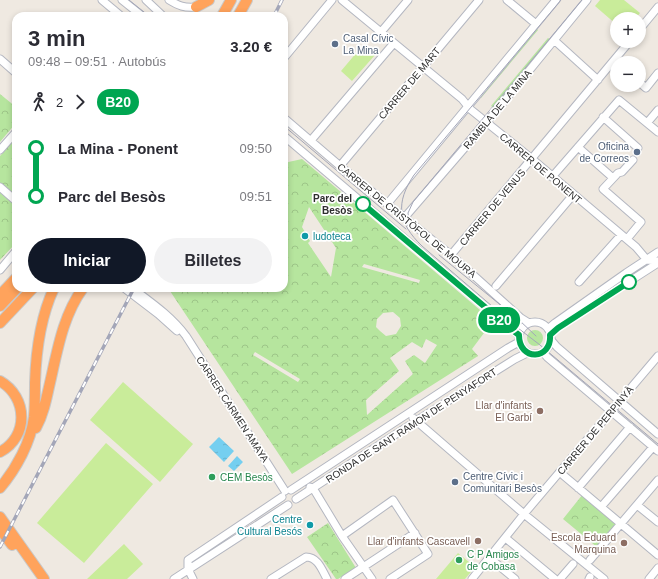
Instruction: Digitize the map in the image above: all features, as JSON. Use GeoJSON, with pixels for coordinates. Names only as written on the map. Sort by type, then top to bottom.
{"type":"FeatureCollection","features":[{"type":"Feature","properties":{"kind":"highway"},"geometry":{"type":"LineString","coordinates":[[196,7],[209,0]]}},
{"type":"Feature","properties":{"kind":"highway"},"geometry":{"type":"LineString","coordinates":[[224,12],[231,0]]}},
{"type":"Feature","properties":{"kind":"highway"},"geometry":{"type":"LineString","coordinates":[[240,12],[247,0]]}},
{"type":"Feature","properties":{"kind":"highway"},"geometry":{"type":"LineString","coordinates":[[0,295],[12,282]]}},
{"type":"Feature","properties":{"kind":"highway"},"geometry":{"type":"LineString","coordinates":[[0,306],[13,292]]}},
{"type":"Feature","properties":{"kind":"highway"},"geometry":{"type":"LineString","coordinates":[[0,323],[28,292]]}},
{"type":"Feature","properties":{"kind":"highway"},"geometry":{"type":"LineString","coordinates":[[28,440],[34,418],[38,338],[44,314],[52,292]]}},
{"type":"Feature","properties":{"kind":"highway"},"geometry":{"type":"LineString","coordinates":[[2,486],[15,467],[28,440],[40,422],[64,325],[71,308],[81,292]]}},
{"type":"Feature","properties":{"kind":"highway"},"geometry":{"type":"LineString","coordinates":[[0,380],[15,394],[19,401],[21,412],[21,423],[17,437],[13,443],[0,452]]}},
{"type":"Feature","properties":{"kind":"highway"},"geometry":{"type":"LineString","coordinates":[[0,517],[44,579]]}},
{"type":"Feature","properties":{"kind":"highway"},"geometry":{"type":"LineString","coordinates":[[0,529],[35,577]]}},
{"type":"Feature","properties":{"kind":"street"},"geometry":{"type":"LineString","coordinates":[[102,0],[116,12]]}},
{"type":"Feature","properties":{"kind":"street"},"geometry":{"type":"LineString","coordinates":[[122,0],[137,12]]}},
{"type":"Feature","properties":{"kind":"street"},"geometry":{"type":"LineString","coordinates":[[146,0],[159,12]]}},
{"type":"Feature","properties":{"kind":"street"},"geometry":{"type":"LineString","coordinates":[[169,0],[180,7],[196,7]]}},
{"type":"Feature","properties":{"kind":"street"},"geometry":{"type":"LineString","coordinates":[[288,53],[332,0]]}},
{"type":"Feature","properties":{"kind":"street","name":"CARRER DE PONENT"},"geometry":{"type":"LineString","coordinates":[[342,0],[462,99],[468,106],[636,247],[647,260]]}},
{"type":"Feature","properties":{"kind":"street"},"geometry":{"type":"LineString","coordinates":[[381,32],[408,0]]}},
{"type":"Feature","properties":{"kind":"street","name":"CARRER DE MART"},"geometry":{"type":"LineString","coordinates":[[340,166],[479,0]]}},
{"type":"Feature","properties":{"kind":"street"},"geometry":{"type":"LineString","coordinates":[[507,0],[536,24]]}},
{"type":"Feature","properties":{"kind":"street"},"geometry":{"type":"LineString","coordinates":[[388,203],[556,0]]}},
{"type":"Feature","properties":{"kind":"street","name":"RAMBLA DE LA MINA"},"geometry":{"type":"LineString","coordinates":[[405,217],[487,122],[587,0]]}},
{"type":"Feature","properties":{"kind":"street"},"geometry":{"type":"LineString","coordinates":[[646,22],[658,7]]}},
{"type":"Feature","properties":{"kind":"street"},"geometry":{"type":"LineString","coordinates":[[554,40],[598,80]]}},
{"type":"Feature","properties":{"kind":"street"},"geometry":{"type":"LineString","coordinates":[[313,138],[394,44]]}},
{"type":"Feature","properties":{"kind":"street"},"geometry":{"type":"LineString","coordinates":[[0,59],[12,70]]}},
{"type":"Feature","properties":{"kind":"street","name":"CARRER DE VENUS"},"geometry":{"type":"LineString","coordinates":[[451,255],[598,80],[610,68]]}},
{"type":"Feature","properties":{"kind":"street"},"geometry":{"type":"LineString","coordinates":[[646,88],[658,74]]}},
{"type":"Feature","properties":{"kind":"street"},"geometry":{"type":"LineString","coordinates":[[552,177],[619,100],[658,132]]}},
{"type":"Feature","properties":{"kind":"street"},"geometry":{"type":"LineString","coordinates":[[647,123],[658,110]]}},
{"type":"Feature","properties":{"kind":"street"},"geometry":{"type":"LineString","coordinates":[[603,118],[638,148]]}},
{"type":"Feature","properties":{"kind":"street","name":"CARRER DE CRISTÒFOL DE MOURA"},"geometry":{"type":"LineString","coordinates":[[288,121],[340,166],[451,255],[521,318],[529,323]]}},
{"type":"Feature","properties":{"kind":"street"},"geometry":{"type":"LineString","coordinates":[[0,150],[12,136]]}},
{"type":"Feature","properties":{"kind":"street","name":"CARRER DE CRISTÒFOL DE MOURA"},"geometry":{"type":"LineString","coordinates":[[288,139],[511,329],[519,339]]}},
{"type":"Feature","properties":{"kind":"street"},"geometry":{"type":"LineString","coordinates":[[578,147],[614,178]]}},
{"type":"Feature","properties":{"kind":"street"},"geometry":{"type":"LineString","coordinates":[[579,282],[641,222],[603,189],[618,173],[622,172],[632,160]]}},
{"type":"Feature","properties":{"kind":"street"},"geometry":{"type":"LineString","coordinates":[[0,187],[12,198]]}},
{"type":"Feature","properties":{"kind":"street"},"geometry":{"type":"LineString","coordinates":[[496,286],[573,194]]}},
{"type":"Feature","properties":{"kind":"street"},"geometry":{"type":"LineString","coordinates":[[658,252],[558,321],[550,335],[550,344],[543,352],[533,355],[527,353],[522,348],[519,339],[524,326],[529,323],[544,325],[550,335],[619,401],[658,434]]}},
{"type":"Feature","properties":{"kind":"street"},"geometry":{"type":"LineString","coordinates":[[2,267],[12,256]]}},
{"type":"Feature","properties":{"kind":"street"},"geometry":{"type":"LineString","coordinates":[[647,260],[658,262]]}},
{"type":"Feature","properties":{"kind":"street"},"geometry":{"type":"LineString","coordinates":[[550,335],[560,326],[658,262]]}},
{"type":"Feature","properties":{"kind":"street","name":"CARRER CARMEN AMAYA"},"geometry":{"type":"LineString","coordinates":[[129,292],[158,314],[193,347]]}},
{"type":"Feature","properties":{"kind":"street","name":"CARRER CARMEN AMAYA"},"geometry":{"type":"LineString","coordinates":[[138,292],[161,309],[175,322],[193,347],[286,493]]}},
{"type":"Feature","properties":{"kind":"street","name":"RONDA DE SANT RAMON DE PENYAFORT"},"geometry":{"type":"LineString","coordinates":[[188,570],[188,560],[301,483],[508,348],[519,339]]}},
{"type":"Feature","properties":{"kind":"street"},"geometry":{"type":"LineString","coordinates":[[543,352],[611,412],[656,449],[601,507]]}},
{"type":"Feature","properties":{"kind":"street","name":"RONDA DE SANT RAMON DE PENYAFORT"},"geometry":{"type":"LineString","coordinates":[[296,499],[416,421],[527,353]]}},
{"type":"Feature","properties":{"kind":"street","name":"CARRER DE PERPINYÀ"},"geometry":{"type":"LineString","coordinates":[[475,579],[524,514],[619,401],[658,361]]}},
{"type":"Feature","properties":{"kind":"street"},"geometry":{"type":"LineString","coordinates":[[408,413],[524,514],[604,579]]}},
{"type":"Feature","properties":{"kind":"street"},"geometry":{"type":"LineString","coordinates":[[578,488],[630,427]]}},
{"type":"Feature","properties":{"kind":"street"},"geometry":{"type":"LineString","coordinates":[[562,475],[658,555]]}},
{"type":"Feature","properties":{"kind":"street"},"geometry":{"type":"LineString","coordinates":[[301,483],[313,488],[342,536],[372,579]]}},
{"type":"Feature","properties":{"kind":"street"},"geometry":{"type":"LineString","coordinates":[[590,560],[656,485]]}},
{"type":"Feature","properties":{"kind":"street"},"geometry":{"type":"LineString","coordinates":[[286,493],[296,494],[296,499],[294,503],[288,505],[283,501],[286,493]]}},
{"type":"Feature","properties":{"kind":"street"},"geometry":{"type":"LineString","coordinates":[[342,536],[394,500],[428,554],[390,579]]}},
{"type":"Feature","properties":{"kind":"street","name":"RONDA DE SANT RAMON DE PENYAFORT"},"geometry":{"type":"LineString","coordinates":[[174,579],[288,505]]}},
{"type":"Feature","properties":{"kind":"street"},"geometry":{"type":"LineString","coordinates":[[637,505],[658,522]]}},
{"type":"Feature","properties":{"kind":"street"},"geometry":{"type":"LineString","coordinates":[[345,579],[364,568],[415,533]]}},
{"type":"Feature","properties":{"kind":"street"},"geometry":{"type":"LineString","coordinates":[[508,540],[555,579]]}},
{"type":"Feature","properties":{"kind":"street"},"geometry":{"type":"LineString","coordinates":[[271,579],[306,557],[310,557],[315,558],[327,579]]}},
{"type":"Feature","properties":{"kind":"street"},"geometry":{"type":"LineString","coordinates":[[492,560],[515,579]]}},
{"type":"Feature","properties":{"kind":"street"},"geometry":{"type":"LineString","coordinates":[[560,579],[573,564]]}},
{"type":"Feature","properties":{"kind":"street"},"geometry":{"type":"LineString","coordinates":[[648,579],[658,568]]}},
{"type":"Feature","properties":{"kind":"street"},"geometry":{"type":"LineString","coordinates":[[188,570],[193,579]]}},
{"type":"Feature","properties":{"kind":"green space"},"geometry":{"type":"Polygon","coordinates":[[[600,0],[624,0],[639,12],[610,12],[610,19],[595,6],[600,0]]]}},
{"type":"Feature","properties":{"kind":"green space"},"geometry":{"type":"Polygon","coordinates":[[[536,28],[538,30],[481,98],[479,96],[536,28]]]}},
{"type":"Feature","properties":{"kind":"green space"},"geometry":{"type":"Polygon","coordinates":[[[548,38],[551,40],[494,108],[491,106],[548,38]]]}},
{"type":"Feature","properties":{"kind":"green space"},"geometry":{"type":"Polygon","coordinates":[[[363,45],[375,55],[352,81],[341,71],[363,45]]]}},
{"type":"Feature","properties":{"kind":"green space"},"geometry":{"type":"Polygon","coordinates":[[[0,94],[12,104],[12,128],[0,142],[0,94]]]}},
{"type":"Feature","properties":{"kind":"green space"},"geometry":{"type":"Polygon","coordinates":[[[12,142],[12,247],[0,260],[0,156],[12,142]]]}},
{"type":"Feature","properties":{"kind":"green space"},"geometry":{"type":"Polygon","coordinates":[[[302,159],[493,321],[472,349],[478,356],[292,474],[171,292],[288,292],[288,162],[302,159]],[[309,207],[302,227],[310,241],[308,243],[331,277],[336,248],[309,207]],[[364,264],[362,267],[419,283],[420,280],[364,264]],[[393,312],[383,313],[377,319],[376,327],[386,336],[396,334],[401,326],[400,318],[393,312]],[[426,339],[422,348],[412,342],[390,358],[399,371],[366,400],[367,415],[413,374],[405,361],[414,355],[425,363],[437,345],[426,339]],[[255,352],[253,355],[298,382],[300,379],[255,352]]]}},
{"type":"Feature","properties":{"kind":"green space"},"geometry":{"type":"Polygon","coordinates":[[[532,330],[538,330],[543,335],[541,344],[538,346],[532,346],[527,341],[527,335],[532,330]]]}},
{"type":"Feature","properties":{"kind":"green space"},"geometry":{"type":"Polygon","coordinates":[[[123,382],[193,444],[160,482],[90,420],[123,382]]]}},
{"type":"Feature","properties":{"kind":"green space"},"geometry":{"type":"Polygon","coordinates":[[[106,443],[153,484],[84,563],[37,523],[106,443]]]}},
{"type":"Feature","properties":{"kind":"green space"},"geometry":{"type":"Polygon","coordinates":[[[583,494],[618,523],[598,548],[563,519],[583,494]]]}},
{"type":"Feature","properties":{"kind":"green space"},"geometry":{"type":"Polygon","coordinates":[[[328,523],[356,568],[338,579],[336,579],[307,537],[328,523]]]}},
{"type":"Feature","properties":{"kind":"green space"},"geometry":{"type":"Polygon","coordinates":[[[124,544],[143,564],[127,579],[87,579],[124,544]]]}},
{"type":"Feature","properties":{"kind":"green space","name":"C P Amigos de Cobasa"},"geometry":{"type":"Polygon","coordinates":[[[458,553],[475,567],[465,579],[436,579],[458,553]]]}},
{"type":"Feature","properties":{"kind":"water"},"geometry":{"type":"Polygon","coordinates":[[[219,437],[234,451],[224,462],[209,447],[219,437]]]}},
{"type":"Feature","properties":{"kind":"water"},"geometry":{"type":"Polygon","coordinates":[[[237,456],[243,462],[234,471],[228,466],[237,456]]]}},
{"type":"Feature","properties":{"kind":"tram line"},"geometry":{"type":"LineString","coordinates":[[129,0],[144,12]]}},
{"type":"Feature","properties":{"kind":"tram line"},"geometry":{"type":"LineString","coordinates":[[561,0],[414,175],[404,195],[402,212],[408,229],[422,246],[514,325],[658,444]]}},
{"type":"Feature","properties":{"kind":"tram line"},"geometry":{"type":"LineString","coordinates":[[409,223],[408,213],[413,202],[582,0]]}},
{"type":"Feature","properties":{"kind":"tram line"},"geometry":{"type":"LineString","coordinates":[[288,129],[406,229]]}},
{"type":"Feature","properties":{"kind":"tram line"},"geometry":{"type":"LineString","coordinates":[[439,255],[519,320],[536,336]]}},
{"type":"Feature","properties":{"kind":"railway"},"geometry":{"type":"LineString","coordinates":[[276,12],[282,0]]}},
{"type":"Feature","properties":{"kind":"railway"},"geometry":{"type":"LineString","coordinates":[[0,547],[132,292]]}},
{"type":"Feature","properties":{"kind":"bus line","name":"B20"},"geometry":{"type":"LineString","coordinates":[[363,204],[519,335],[519,342],[522,348],[527,353],[533,355],[543,352],[550,344],[550,335],[558,328],[629,282]]}},
{"type":"Feature","properties":{"kind":"place","name":"Casal Cívic La Mina"},"geometry":{"type":"Point","coordinates":[335,44]}},
{"type":"Feature","properties":{"kind":"place","name":"Oficina de Correos"},"geometry":{"type":"Point","coordinates":[637,152]}},
{"type":"Feature","properties":{"kind":"place","name":"Parc del Besòs"},"geometry":{"type":"Point","coordinates":[363,204]}},
{"type":"Feature","properties":{"kind":"place","name":"ludoteca"},"geometry":{"type":"Point","coordinates":[305,236]}},
{"type":"Feature","properties":{"kind":"place","name":"Llar d'infants El Garbí"},"geometry":{"type":"Point","coordinates":[540,411]}},
{"type":"Feature","properties":{"kind":"place","name":"CEM Besòs"},"geometry":{"type":"Point","coordinates":[212,477]}},
{"type":"Feature","properties":{"kind":"place","name":"Centre Cívic i Comunitari Besòs"},"geometry":{"type":"Point","coordinates":[455,482]}},
{"type":"Feature","properties":{"kind":"place","name":"Centre Cultural Besós"},"geometry":{"type":"Point","coordinates":[310,525]}},
{"type":"Feature","properties":{"kind":"place","name":"Llar d'infants Cascavell"},"geometry":{"type":"Point","coordinates":[478,541]}},
{"type":"Feature","properties":{"kind":"place","name":"Escola Eduard Marquina"},"geometry":{"type":"Point","coordinates":[624,543]}},
{"type":"Feature","properties":{"kind":"place","name":"C P Amigos de Cobasa"},"geometry":{"type":"Point","coordinates":[459,560]}}]}
